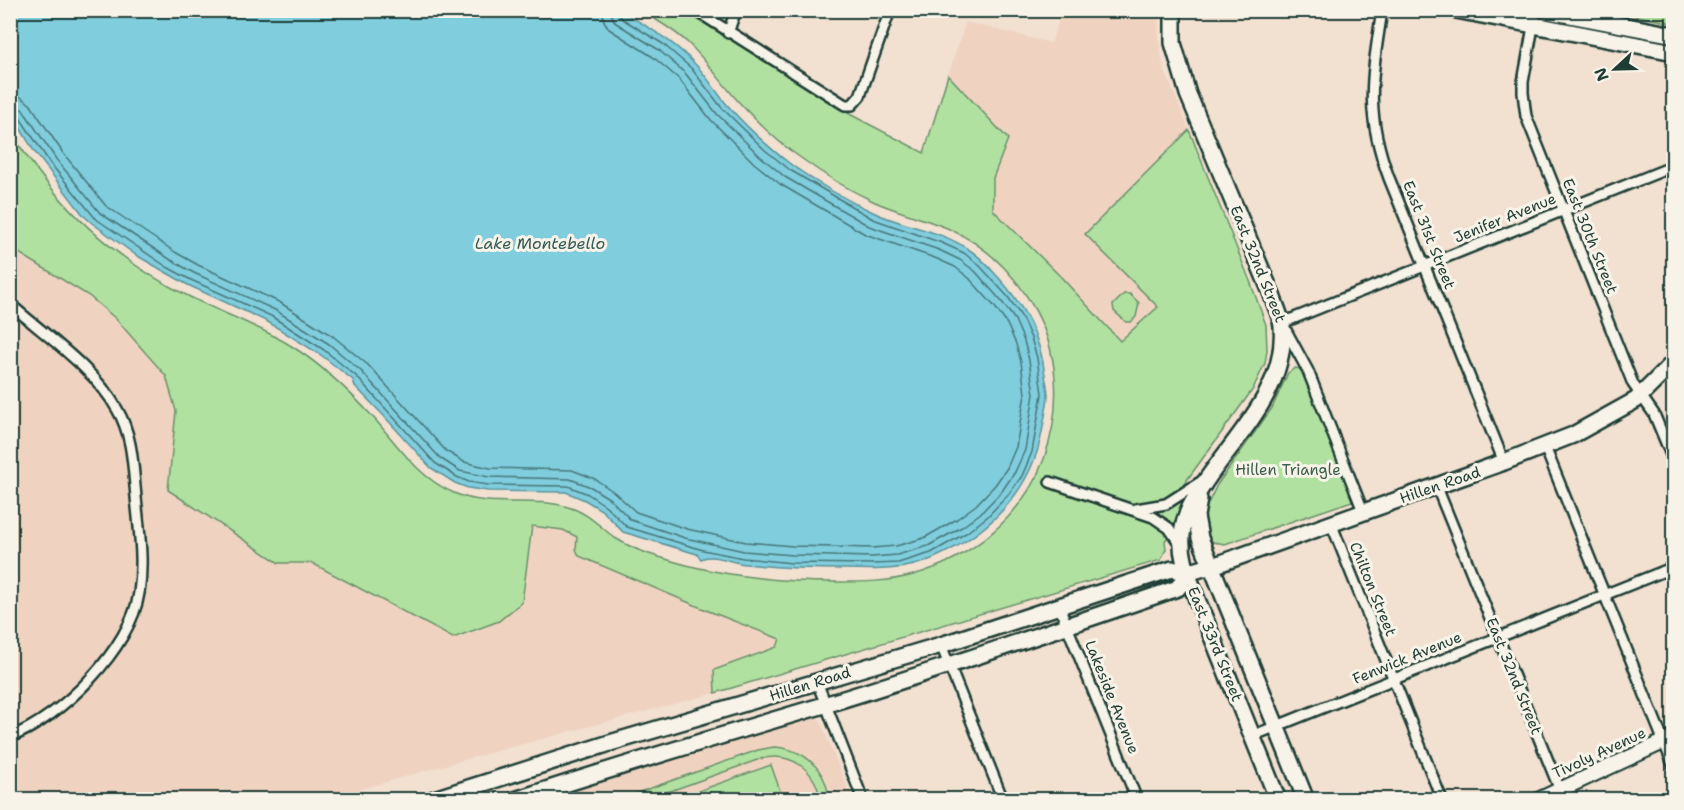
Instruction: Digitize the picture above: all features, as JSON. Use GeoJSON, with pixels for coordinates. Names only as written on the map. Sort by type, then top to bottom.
{"type":"FeatureCollection","features":[{"type":"Feature","properties":{"kind":"main road","name":"East 32nd Street"},"geometry":{"type":"LineString","coordinates":[[1173,10],[1173,43],[1188,94],[1282,323]]}},
{"type":"Feature","properties":{"kind":"main road"},"geometry":{"type":"LineString","coordinates":[[1456,10],[1534,18],[1674,52]]}},
{"type":"Feature","properties":{"kind":"main road"},"geometry":{"type":"LineString","coordinates":[[1543,10],[1674,35]]}},
{"type":"Feature","properties":{"kind":"main road","name":"East 33rd Street"},"geometry":{"type":"LineString","coordinates":[[1278,800],[1187,573],[1182,534],[1192,499],[1268,394],[1279,367],[1282,323]]}},
{"type":"Feature","properties":{"kind":"main road","name":"Hillen Road"},"geometry":{"type":"LineString","coordinates":[[431,800],[940,645],[1172,569],[1187,573],[1210,567],[1545,447],[1596,424],[1642,395],[1674,362]]}},
{"type":"Feature","properties":{"kind":"main road","name":"East 33rd Street"},"geometry":{"type":"LineString","coordinates":[[1202,487],[1197,505],[1197,526],[1210,567],[1305,800]]}},
{"type":"Feature","properties":{"kind":"main road","name":"Hillen Road"},"geometry":{"type":"LineString","coordinates":[[515,800],[628,763],[825,705],[1067,626],[1178,588],[1187,573]]}},
{"type":"Feature","properties":{"kind":"street"},"geometry":{"type":"LineString","coordinates":[[695,10],[845,105],[852,105],[861,96],[890,10]]}},
{"type":"Feature","properties":{"kind":"street"},"geometry":{"type":"LineString","coordinates":[[728,33],[736,10]]}},
{"type":"Feature","properties":{"kind":"street","name":"East 31st Street"},"geometry":{"type":"LineString","coordinates":[[1382,10],[1372,78],[1373,122],[1382,157],[1504,462]]}},
{"type":"Feature","properties":{"kind":"street","name":"East 30th Street"},"geometry":{"type":"LineString","coordinates":[[1534,18],[1523,82],[1524,107],[1534,140],[1633,384],[1654,414],[1674,462]]}},
{"type":"Feature","properties":{"kind":"street","name":"Jenifer Avenue"},"geometry":{"type":"LineString","coordinates":[[1282,323],[1674,166]]}},
{"type":"Feature","properties":{"kind":"street"},"geometry":{"type":"LineString","coordinates":[[10,304],[90,373],[108,394],[119,412],[128,435],[133,462],[141,578],[136,608],[116,647],[96,673],[56,710],[26,732],[10,737]]}},
{"type":"Feature","properties":{"kind":"street","name":"East 32nd Street"},"geometry":{"type":"LineString","coordinates":[[1282,323],[1308,371],[1364,511]]}},
{"type":"Feature","properties":{"kind":"street"},"geometry":{"type":"LineString","coordinates":[[1545,447],[1604,595],[1668,740],[1674,767]]}},
{"type":"Feature","properties":{"kind":"street"},"geometry":{"type":"LineString","coordinates":[[1132,510],[1167,504],[1211,474]]}},
{"type":"Feature","properties":{"kind":"street"},"geometry":{"type":"LineString","coordinates":[[1050,482],[1154,517],[1164,523],[1182,546]]}},
{"type":"Feature","properties":{"kind":"street","name":"East 32nd Street"},"geometry":{"type":"LineString","coordinates":[[1437,486],[1562,794]]}},
{"type":"Feature","properties":{"kind":"street","name":"Chilton Street"},"geometry":{"type":"LineString","coordinates":[[1331,523],[1442,800]]}},
{"type":"Feature","properties":{"kind":"street","name":"Fenwick Avenue"},"geometry":{"type":"LineString","coordinates":[[1252,736],[1674,567]]}},
{"type":"Feature","properties":{"kind":"street","name":"Lakeside Avenue"},"geometry":{"type":"LineString","coordinates":[[1059,606],[1137,800]]}},
{"type":"Feature","properties":{"kind":"street"},"geometry":{"type":"LineString","coordinates":[[940,645],[1003,800]]}},
{"type":"Feature","properties":{"kind":"street"},"geometry":{"type":"LineString","coordinates":[[817,682],[863,800]]}},
{"type":"Feature","properties":{"kind":"street","name":"Tivoly Avenue"},"geometry":{"type":"LineString","coordinates":[[1538,800],[1562,794],[1668,740]]}},
{"type":"Feature","properties":{"kind":"shaded area"},"geometry":{"type":"Polygon","coordinates":[[[1062,11],[1160,11],[1158,30],[1163,66],[1189,130],[1085,234],[1158,307],[1120,341],[1061,277],[993,210],[993,178],[1008,139],[948,75],[966,22],[1051,43],[1062,11]]]}},
{"type":"Feature","properties":{"kind":"shaded area"},"geometry":{"type":"Polygon","coordinates":[[[10,248],[89,296],[116,319],[166,376],[176,411],[168,491],[279,563],[312,563],[453,638],[521,602],[532,526],[563,530],[577,537],[579,556],[780,639],[778,647],[714,670],[715,693],[327,799],[11,799],[10,248]]]}},
{"type":"Feature","properties":{"kind":"shaded area"},"geometry":{"type":"Polygon","coordinates":[[[815,716],[820,720],[852,799],[545,800],[815,716]]]}},
{"type":"Feature","properties":{"kind":"green space"},"geometry":{"type":"Polygon","coordinates":[[[641,11],[685,11],[840,109],[924,153],[948,75],[1008,139],[993,178],[993,210],[1061,277],[1120,341],[1158,307],[1085,234],[1189,130],[1266,325],[1267,350],[1265,363],[1253,389],[1179,491],[1182,502],[1178,521],[1165,541],[1166,549],[1161,560],[715,693],[714,670],[777,647],[780,639],[579,556],[576,549],[577,537],[563,530],[532,526],[522,602],[499,621],[453,638],[312,563],[279,563],[168,490],[176,411],[166,376],[116,319],[89,296],[11,248],[10,131],[28,158],[67,206],[111,247],[162,282],[268,333],[304,354],[354,397],[419,469],[441,487],[454,493],[468,498],[496,502],[540,502],[575,509],[615,538],[642,551],[681,564],[747,577],[815,582],[885,580],[913,575],[955,558],[974,546],[1009,517],[1035,480],[1050,440],[1055,400],[1053,360],[1041,321],[1031,303],[1005,269],[972,241],[947,228],[865,197],[792,152],[752,117],[688,43],[641,11]]]}},
{"type":"Feature","properties":{"kind":"green space"},"geometry":{"type":"Polygon","coordinates":[[[1612,11],[1673,11],[1673,23],[1612,11]]]}},
{"type":"Feature","properties":{"kind":"green space"},"geometry":{"type":"Polygon","coordinates":[[[1124,294],[1130,294],[1139,303],[1136,317],[1131,322],[1126,322],[1114,311],[1113,305],[1124,294]]]}},
{"type":"Feature","properties":{"kind":"green space","name":"Hillen Triangle"},"geometry":{"type":"Polygon","coordinates":[[[1295,368],[1300,369],[1304,374],[1352,501],[1225,544],[1213,542],[1207,535],[1203,514],[1217,485],[1272,408],[1288,373],[1295,368]]]}},
{"type":"Feature","properties":{"kind":"green space"},"geometry":{"type":"Polygon","coordinates":[[[774,747],[795,752],[812,762],[824,778],[829,799],[820,799],[813,779],[800,765],[791,760],[771,757],[648,799],[620,799],[758,750],[774,747]]]}},
{"type":"Feature","properties":{"kind":"green space"},"geometry":{"type":"Polygon","coordinates":[[[771,765],[783,799],[676,799],[771,765]]]}},
{"type":"Feature","properties":{"kind":"water","name":"Lake Montebello"},"geometry":{"type":"Polygon","coordinates":[[[11,10],[623,12],[661,35],[687,56],[739,118],[793,166],[833,191],[886,218],[946,237],[976,255],[999,278],[1024,311],[1030,323],[1043,361],[1047,388],[1048,400],[1042,432],[1028,474],[1004,508],[972,537],[923,562],[880,569],[784,567],[741,563],[711,557],[701,559],[697,554],[623,532],[603,511],[566,492],[488,491],[455,483],[431,468],[355,386],[353,380],[321,355],[268,322],[188,285],[136,255],[84,216],[34,151],[11,113],[11,10]]]}}]}
